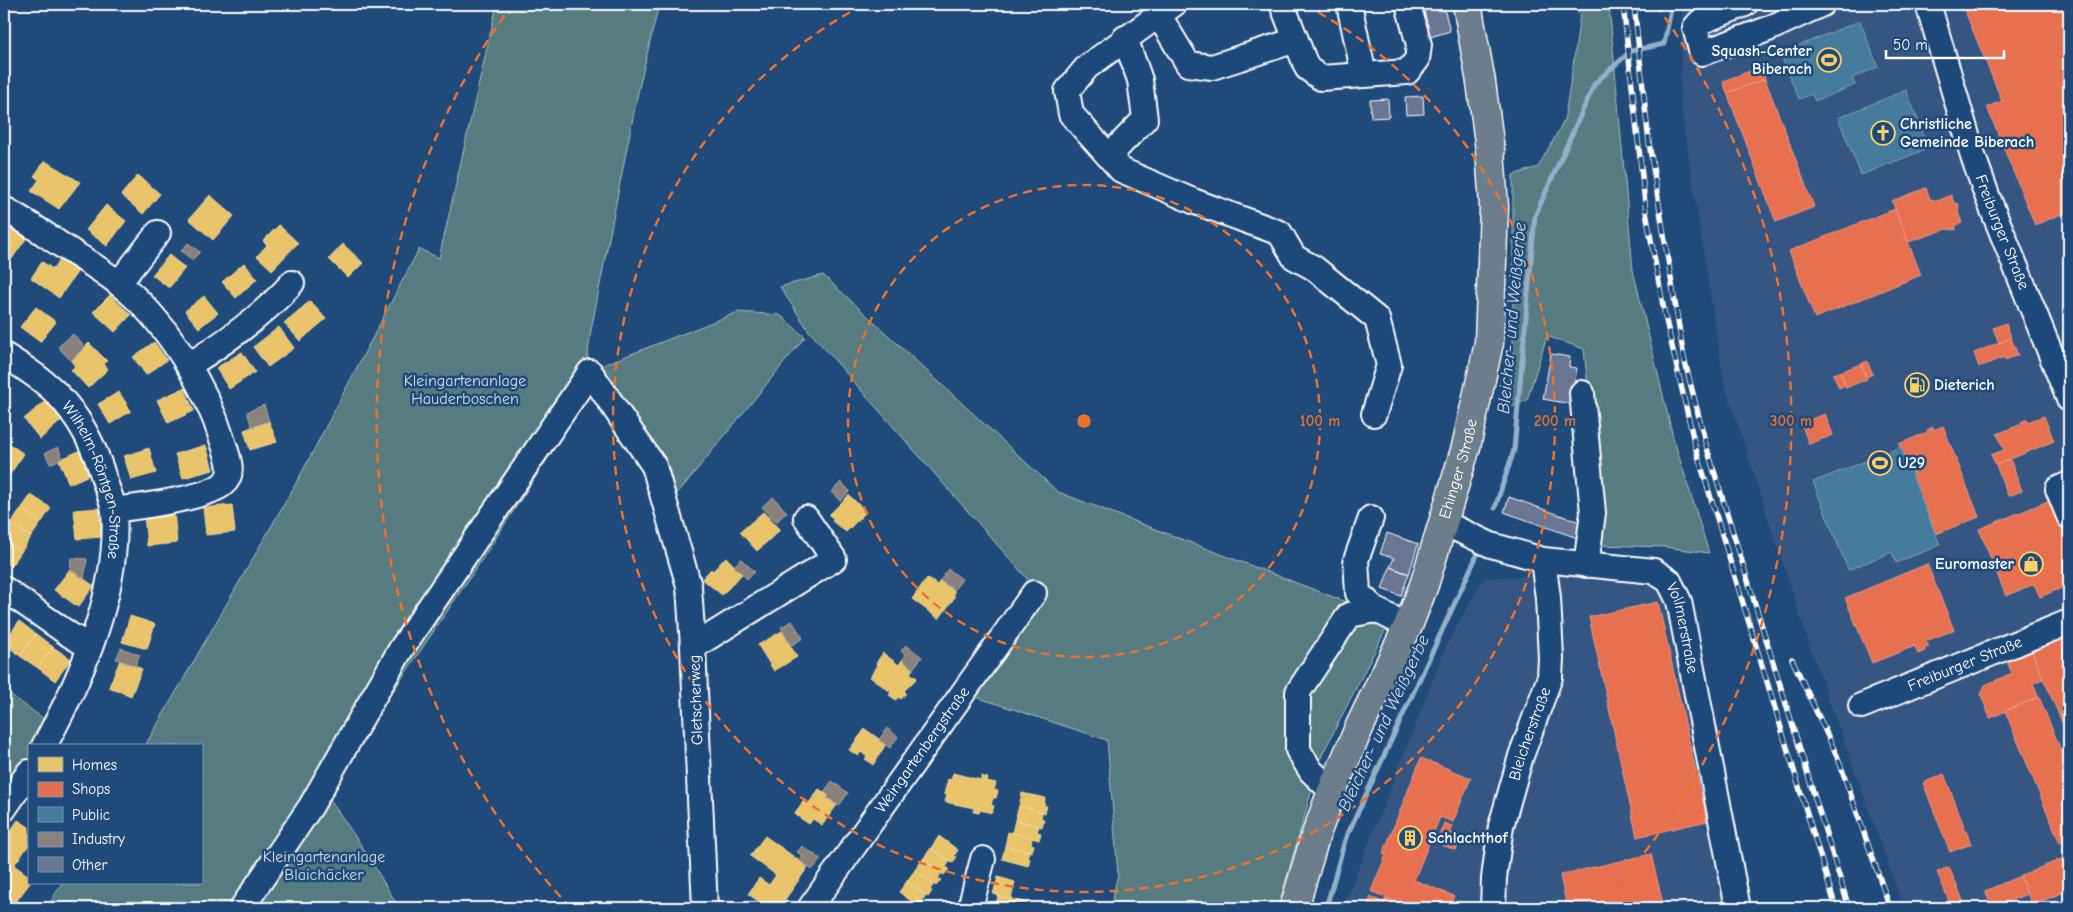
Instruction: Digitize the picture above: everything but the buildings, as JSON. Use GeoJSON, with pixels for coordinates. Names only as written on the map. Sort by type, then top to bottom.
{"type":"FeatureCollection","features":[{"type":"Feature","properties":{"kind":"main road","name":"Ehinger Straße"},"geometry":{"type":"LineString","coordinates":[[1294,908],[1315,837],[1359,728],[1392,618],[1424,585],[1466,447],[1489,343],[1494,207],[1490,150],[1481,82],[1467,4]]}},
{"type":"Feature","properties":{"kind":"street"},"geometry":{"type":"LineString","coordinates":[[1282,4],[1307,68],[1321,78],[1407,72],[1417,60],[1419,45],[1408,4]]}},
{"type":"Feature","properties":{"kind":"street"},"geometry":{"type":"LineString","coordinates":[[1349,4],[1364,75]]}},
{"type":"Feature","properties":{"kind":"street"},"geometry":{"type":"LineString","coordinates":[[1745,4],[1700,22],[1695,28],[1702,53],[1768,29],[1817,5]]}},
{"type":"Feature","properties":{"kind":"street","name":"Freiburger Straße"},"geometry":{"type":"LineString","coordinates":[[1928,4],[1974,159],[2069,399]]}},
{"type":"Feature","properties":{"kind":"street"},"geometry":{"type":"LineString","coordinates":[[1296,40],[1212,67],[1188,64],[1166,9],[1087,67],[1067,92],[1071,114],[1121,170],[1193,201],[1280,233],[1294,256],[1314,268],[1377,319],[1389,365],[1374,414]]}},
{"type":"Feature","properties":{"kind":"street"},"geometry":{"type":"LineString","coordinates":[[1108,156],[1145,119],[1140,80],[1126,38]]}},
{"type":"Feature","properties":{"kind":"street"},"geometry":{"type":"LineString","coordinates":[[4,209],[25,220],[119,283],[146,310],[189,365],[205,395],[219,428],[230,467],[228,479],[223,485],[202,493],[153,505],[114,510]]}},
{"type":"Feature","properties":{"kind":"street"},"geometry":{"type":"LineString","coordinates":[[119,283],[158,233]]}},
{"type":"Feature","properties":{"kind":"street"},"geometry":{"type":"LineString","coordinates":[[189,365],[240,330],[276,301],[292,283]]}},
{"type":"Feature","properties":{"kind":"street","name":"Wilhelm-Röntgen-Straße"},"geometry":{"type":"LineString","coordinates":[[4,355],[56,394],[82,428],[99,459],[114,510],[114,549],[105,596],[90,647],[61,714],[45,744]]}},
{"type":"Feature","properties":{"kind":"street"},"geometry":{"type":"LineString","coordinates":[[242,908],[311,806],[401,649],[590,372],[654,466],[689,586],[693,647]]}},
{"type":"Feature","properties":{"kind":"street"},"geometry":{"type":"LineString","coordinates":[[1582,393],[1593,513],[1586,565]]}},
{"type":"Feature","properties":{"kind":"street"},"geometry":{"type":"LineString","coordinates":[[2069,484],[2058,489],[2069,516]]}},
{"type":"Feature","properties":{"kind":"street","name":"Gletscherweg"},"geometry":{"type":"LineString","coordinates":[[705,908],[693,647],[834,559],[806,518]]}},
{"type":"Feature","properties":{"kind":"street"},"geometry":{"type":"LineString","coordinates":[[1372,518],[1356,560],[1358,593],[1392,618]]}},
{"type":"Feature","properties":{"kind":"street","name":"Vollmerstraße"},"geometry":{"type":"LineString","coordinates":[[1444,523],[1492,545],[1543,560],[1654,571],[1669,581],[1679,601],[1738,908]]}},
{"type":"Feature","properties":{"kind":"street","name":"Bleicherstraße"},"geometry":{"type":"LineString","coordinates":[[1493,908],[1494,878],[1503,818],[1521,756],[1550,677],[1548,598],[1543,560]]}},
{"type":"Feature","properties":{"kind":"street"},"geometry":{"type":"LineString","coordinates":[[4,589],[90,647]]}},
{"type":"Feature","properties":{"kind":"street","name":"Weingartenbergstraße"},"geometry":{"type":"LineString","coordinates":[[810,908],[1034,592]]}},
{"type":"Feature","properties":{"kind":"street"},"geometry":{"type":"LineString","coordinates":[[1332,791],[1311,771],[1298,750],[1298,692],[1349,616],[1392,618]]}},
{"type":"Feature","properties":{"kind":"street","name":"Freiburger Straße"},"geometry":{"type":"LineString","coordinates":[[1861,706],[2069,622]]}},
{"type":"Feature","properties":{"kind":"street"},"geometry":{"type":"LineString","coordinates":[[6,801],[28,773]]}},
{"type":"Feature","properties":{"kind":"street"},"geometry":{"type":"LineString","coordinates":[[970,908],[983,859]]}},
{"type":"Feature","properties":{"kind":"shaded area"},"geometry":{"type":"Polygon","coordinates":[[[1682,4],[2069,4],[2069,908],[1904,908],[1811,650],[1724,382],[1680,102],[1682,4]]]}},
{"type":"Feature","properties":{"kind":"shaded area"},"geometry":{"type":"Polygon","coordinates":[[[1579,574],[1651,581],[1662,590],[1671,604],[1729,908],[1343,908],[1447,644],[1484,578],[1579,574]]]}},
{"type":"Feature","properties":{"kind":"green space","name":"Kleingartenanlage Hauderboschen"},"geometry":{"type":"Polygon","coordinates":[[[497,4],[659,4],[638,92],[591,330],[587,361],[579,379],[589,395],[477,567],[325,792],[367,854],[399,908],[47,908],[61,884],[202,884],[202,744],[146,744],[299,478],[419,249],[439,258],[497,4]]]}},
{"type":"Feature","properties":{"kind":"green space"},"geometry":{"type":"Polygon","coordinates":[[[1568,4],[1609,4],[1633,270],[1673,437],[1709,553],[1665,547],[1599,545],[1601,511],[1584,349],[1547,336],[1527,400],[1501,412],[1513,350],[1513,175],[1538,167],[1564,121],[1580,15],[1568,4]]]}},
{"type":"Feature","properties":{"kind":"green space"},"geometry":{"type":"Polygon","coordinates":[[[823,275],[1058,492],[1391,619],[1322,755],[1278,908],[1110,908],[1118,874],[1107,740],[973,696],[1044,598],[809,331],[780,287],[823,275]]]}},
{"type":"Feature","properties":{"kind":"green space"},"geometry":{"type":"Polygon","coordinates":[[[738,312],[780,315],[805,337],[673,499],[598,367],[738,312]]]}},
{"type":"Feature","properties":{"kind":"green space"},"geometry":{"type":"Polygon","coordinates":[[[4,690],[48,722],[39,744],[28,744],[28,765],[11,783],[5,784],[4,690]]]}},
{"type":"Feature","properties":{"kind":"waterway","name":"Bleicher- und Weißgerbe"},"geometry":{"type":"LineString","coordinates":[[1495,508],[1514,450],[1535,216],[1595,83],[1631,51],[1664,44],[1672,4]]}},
{"type":"Feature","properties":{"kind":"waterway","name":"Bleicher- und Weißgerbe"},"geometry":{"type":"LineString","coordinates":[[1326,908],[1345,840],[1478,553]]}},
{"type":"Feature","properties":{"kind":"railway"},"geometry":{"type":"LineString","coordinates":[[1623,4],[1646,212],[1665,316],[1695,446],[1836,908]]}},
{"type":"Feature","properties":{"kind":"railway"},"geometry":{"type":"LineString","coordinates":[[1634,4],[1649,143],[1684,358],[1706,445],[1849,908]]}},
{"type":"Feature","properties":{"kind":"railway"},"geometry":{"type":"LineString","coordinates":[[1792,659],[1838,758],[1890,908]]}},
{"type":"Feature","properties":{"kind":"place","name":"Squash-Center Biberach"},"geometry":{"type":"Point","coordinates":[1829,60]}},
{"type":"Feature","properties":{"kind":"place","name":"Christliche Gemeinde Biberach"},"geometry":{"type":"Point","coordinates":[1883,133]}},
{"type":"Feature","properties":{"kind":"place","name":"Dieterich"},"geometry":{"type":"Point","coordinates":[1917,385]}},
{"type":"Feature","properties":{"kind":"place","name":"U29"},"geometry":{"type":"Point","coordinates":[1880,463]}},
{"type":"Feature","properties":{"kind":"place","name":"Euromaster"},"geometry":{"type":"Point","coordinates":[2031,564]}},
{"type":"Feature","properties":{"kind":"place","name":"Schlachthof"},"geometry":{"type":"Point","coordinates":[1410,838]}},
{"type":"Feature","properties":{"kind":"park label","name":"Kleingartenanlage Blaichäcker"},"geometry":{"type":"Point","coordinates":[324,866]}}]}
